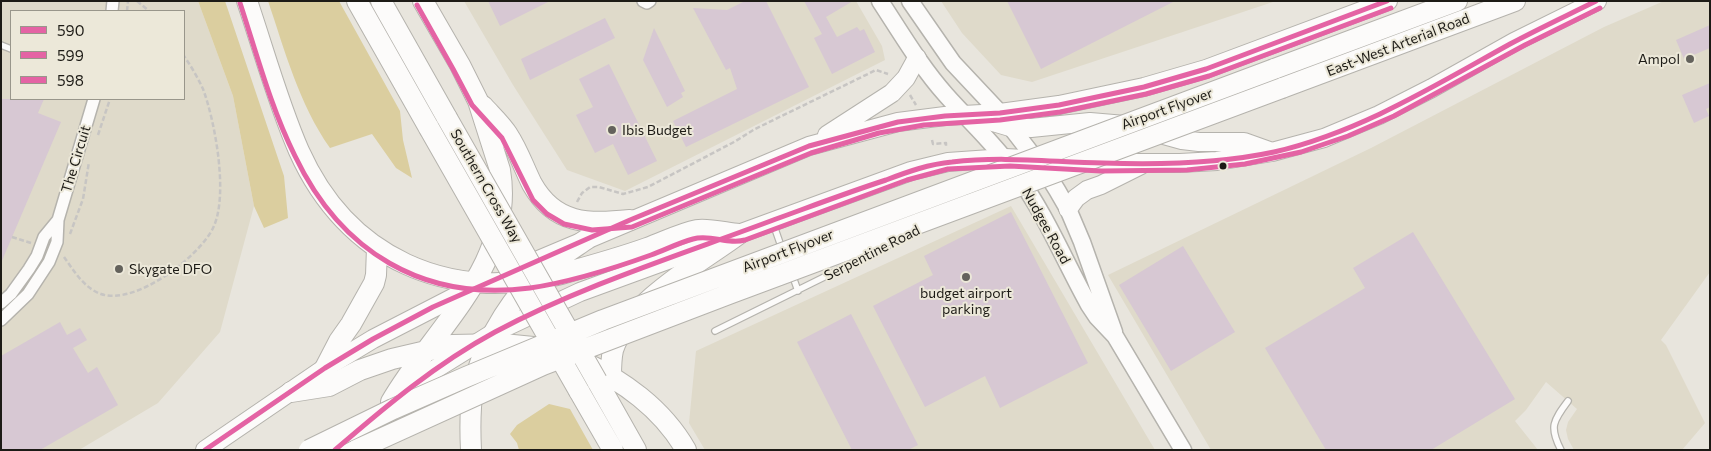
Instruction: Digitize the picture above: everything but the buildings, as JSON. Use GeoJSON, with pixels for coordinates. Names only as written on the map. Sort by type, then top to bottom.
{"type":"FeatureCollection","features":[{"type":"Feature","properties":{"kind":"highway"},"geometry":{"type":"LineString","coordinates":[[247,1],[299,151],[324,194],[337,211],[377,248],[429,274],[475,286],[507,284],[546,268],[587,239]]}},
{"type":"Feature","properties":{"kind":"highway","name":"Southern Cross Way"},"geometry":{"type":"LineString","coordinates":[[357,1],[613,450]]}},
{"type":"Feature","properties":{"kind":"highway","name":"Southern Cross Way"},"geometry":{"type":"LineString","coordinates":[[381,1],[636,450]]}},
{"type":"Feature","properties":{"kind":"highway"},"geometry":{"type":"LineString","coordinates":[[391,402],[403,381],[475,286],[497,233],[502,194],[500,170],[478,101],[460,65],[423,1]]}},
{"type":"Feature","properties":{"kind":"highway","name":"East-West Arterial Road"},"geometry":{"type":"LineString","coordinates":[[1274,69],[1457,1]]}},
{"type":"Feature","properties":{"kind":"highway","name":"East-West Arterial Road"},"geometry":{"type":"LineString","coordinates":[[1282,88],[1515,1]]}},
{"type":"Feature","properties":{"kind":"highway","name":"Airport Flyover"},"geometry":{"type":"LineString","coordinates":[[309,450],[456,381],[603,320],[1274,69]]}},
{"type":"Feature","properties":{"kind":"highway","name":"Airport Flyover"},"geometry":{"type":"LineString","coordinates":[[356,450],[543,365],[1282,88]]}},
{"type":"Feature","properties":{"kind":"highway"},"geometry":{"type":"LineString","coordinates":[[478,101],[508,134],[539,195],[552,208],[567,217],[592,223],[630,220]]}},
{"type":"Feature","properties":{"kind":"highway"},"geometry":{"type":"LineString","coordinates":[[528,274],[560,274],[698,230],[738,234]]}},
{"type":"Feature","properties":{"kind":"highway"},"geometry":{"type":"LineString","coordinates":[[611,377],[613,350],[626,326],[639,311],[666,284],[697,262],[709,256],[738,234]]}},
{"type":"Feature","properties":{"kind":"highway"},"geometry":{"type":"LineString","coordinates":[[325,368],[374,283],[377,248]]}},
{"type":"Feature","properties":{"kind":"highway"},"geometry":{"type":"LineString","coordinates":[[471,450],[473,388],[487,340],[514,301],[528,274]]}},
{"type":"Feature","properties":{"kind":"highway"},"geometry":{"type":"LineString","coordinates":[[291,392],[329,386],[377,364],[427,350],[487,340],[532,346],[577,359],[611,377],[647,402],[674,431],[686,450]]}},
{"type":"Feature","properties":{"kind":"main road","name":"Nudgee Road"},"geometry":{"type":"LineString","coordinates":[[880,1],[917,58],[946,95],[1005,158],[1027,189],[1096,317],[1115,336]]}},
{"type":"Feature","properties":{"kind":"main road","name":"Nudgee Road"},"geometry":{"type":"LineString","coordinates":[[910,1],[953,63],[1005,120],[1047,174],[1068,209],[1082,242],[1115,336],[1183,450]]}},
{"type":"Feature","properties":{"kind":"main road"},"geometry":{"type":"LineString","coordinates":[[1005,120],[1059,105],[1144,87],[1206,69],[1388,1]]}},
{"type":"Feature","properties":{"kind":"main road"},"geometry":{"type":"LineString","coordinates":[[336,450],[391,402],[429,373],[546,307],[704,245],[910,170],[948,162],[1005,158],[1143,164],[1217,161],[1272,152],[1324,138],[1386,112],[1514,42],[1597,1]]}},
{"type":"Feature","properties":{"kind":"main road"},"geometry":{"type":"LineString","coordinates":[[809,146],[884,99],[901,85],[917,58]]}},
{"type":"Feature","properties":{"kind":"main road"},"geometry":{"type":"LineString","coordinates":[[587,239],[809,146],[877,126],[920,118],[965,114],[1005,120],[1031,128],[1077,122],[1105,122],[1131,126],[1182,140],[1244,142],[1272,152]]}},
{"type":"Feature","properties":{"kind":"main road"},"geometry":{"type":"LineString","coordinates":[[1068,209],[1076,198],[1087,190],[1101,186],[1143,164]]}},
{"type":"Feature","properties":{"kind":"main road"},"geometry":{"type":"LineString","coordinates":[[205,450],[325,368],[402,323],[475,286]]}},
{"type":"Feature","properties":{"kind":"street"},"geometry":{"type":"LineString","coordinates":[[643,1],[646,3],[650,1]]}},
{"type":"Feature","properties":{"kind":"street","name":"The Circuit"},"geometry":{"type":"LineString","coordinates":[[1,320],[28,294],[49,262],[57,242],[58,220],[94,100]]}},
{"type":"Feature","properties":{"kind":"street","name":"The Circuit"},"geometry":{"type":"LineString","coordinates":[[1,303],[16,289],[37,256],[44,237],[58,220]]}},
{"type":"Feature","properties":{"kind":"lane","name":"Serpentine Road"},"geometry":{"type":"LineString","coordinates":[[912,233],[947,216]]}},
{"type":"Feature","properties":{"kind":"lane"},"geometry":{"type":"LineString","coordinates":[[772,221],[784,255]]}},
{"type":"Feature","properties":{"kind":"lane","name":"Serpentine Road"},"geometry":{"type":"LineString","coordinates":[[715,332],[903,238]]}},
{"type":"Feature","properties":{"kind":"lane"},"geometry":{"type":"LineString","coordinates":[[788,264],[798,290]]}},
{"type":"Feature","properties":{"kind":"lane"},"geometry":{"type":"LineString","coordinates":[[1561,450],[1554,436],[1554,426],[1559,413],[1568,401]]}},
{"type":"Feature","properties":{"kind":"path"},"geometry":{"type":"LineString","coordinates":[[136,1],[148,10]]}},
{"type":"Feature","properties":{"kind":"path"},"geometry":{"type":"LineString","coordinates":[[63,255],[74,272],[88,287],[100,294],[124,296],[137,292],[180,265],[196,252],[214,227],[220,202],[219,173],[210,110],[202,88],[185,58]]}},
{"type":"Feature","properties":{"kind":"path"},"geometry":{"type":"LineString","coordinates":[[567,217],[582,193],[590,188],[599,187],[623,194],[648,187],[755,129],[876,70],[888,74],[913,97],[920,118]]}},
{"type":"Feature","properties":{"kind":"path"},"geometry":{"type":"LineString","coordinates":[[932,140],[933,144],[946,143],[946,147]]}},
{"type":"Feature","properties":{"kind":"path"},"geometry":{"type":"LineString","coordinates":[[12,237],[34,244]]}},
{"type":"Feature","properties":{"kind":"shaded area","name":"Skygate DFO"},"geometry":{"type":"Polygon","coordinates":[[[1,1],[198,1],[233,96],[254,206],[220,332],[158,403],[79,450],[1,450],[1,1]]]}},
{"type":"Feature","properties":{"kind":"shaded area"},"geometry":{"type":"Polygon","coordinates":[[[198,1],[225,1],[284,176],[288,218],[264,228],[254,206],[233,96],[198,1]]]}},
{"type":"Feature","properties":{"kind":"shaded area"},"geometry":{"type":"Polygon","coordinates":[[[268,1],[339,1],[400,111],[403,140],[412,178],[396,168],[372,134],[330,148],[301,95],[268,1]]]}},
{"type":"Feature","properties":{"kind":"shaded area"},"geometry":{"type":"Polygon","coordinates":[[[464,1],[856,1],[882,46],[885,60],[625,191],[567,170],[513,85],[464,1]]]}},
{"type":"Feature","properties":{"kind":"shaded area"},"geometry":{"type":"Polygon","coordinates":[[[941,1],[1276,1],[1032,82],[1001,75],[962,33],[941,1]]]}},
{"type":"Feature","properties":{"kind":"shaded area"},"geometry":{"type":"Polygon","coordinates":[[[1664,1],[1710,1],[1710,272],[1661,340],[1666,345],[1705,423],[1682,450],[1574,450],[1566,430],[1568,422],[1577,409],[1546,382],[1526,410],[1515,421],[1538,450],[1211,450],[1108,275],[1371,148],[1604,27],[1664,1]]]}},
{"type":"Feature","properties":{"kind":"shaded area"},"geometry":{"type":"Polygon","coordinates":[[[1011,206],[1155,450],[705,450],[689,423],[696,351],[1011,206]]]}},
{"type":"Feature","properties":{"kind":"shaded area"},"geometry":{"type":"Polygon","coordinates":[[[549,404],[570,409],[593,450],[519,450],[517,443],[510,434],[517,425],[549,404]]]}},
{"type":"Feature","properties":{"kind":"transit line","name":"590"},"geometry":{"type":"LineString","coordinates":[[205,450],[325,368],[373,339],[433,307],[630,220],[809,146],[898,122],[945,116],[1000,113],[1059,105],[1144,87],[1206,69],[1387,1]]}},
{"type":"Feature","properties":{"kind":"transit line","name":"590"},"geometry":{"type":"LineString","coordinates":[[335,450],[392,402],[432,372],[473,344],[495,332],[563,299],[598,285],[844,194],[918,169],[971,160],[1009,159],[1167,164],[1232,159],[1274,152],[1336,133],[1396,106],[1521,38],[1596,1]]}},
{"type":"Feature","properties":{"kind":"transit line","name":"599"},"geometry":{"type":"LineString","coordinates":[[240,3],[286,138],[314,190],[336,219],[361,244],[390,263],[421,278],[455,287],[491,290],[530,288],[576,279],[693,239],[745,240],[907,180],[948,169],[1010,166],[1101,171],[1187,170],[1245,164],[1301,152],[1348,136],[1394,116],[1525,45],[1600,8]]}},
{"type":"Feature","properties":{"kind":"transit line","name":"598"},"geometry":{"type":"LineString","coordinates":[[417,5],[472,105],[502,138],[533,200],[547,214],[564,224],[592,230],[632,227],[811,153],[879,133],[924,125],[1000,120],[1060,112],[1146,94],[1209,76],[1391,8]]}},
{"type":"Feature","properties":{"kind":"place","name":"Ampol"},"geometry":{"type":"Point","coordinates":[1690,59]}},
{"type":"Feature","properties":{"kind":"place","name":"Ibis Budget"},"geometry":{"type":"Point","coordinates":[612,130]}},
{"type":"Feature","properties":{"kind":"place","name":"Skygate DFO"},"geometry":{"type":"Point","coordinates":[119,269]}},
{"type":"Feature","properties":{"kind":"place","name":"budget airport parking"},"geometry":{"type":"Point","coordinates":[966,277]}}]}
